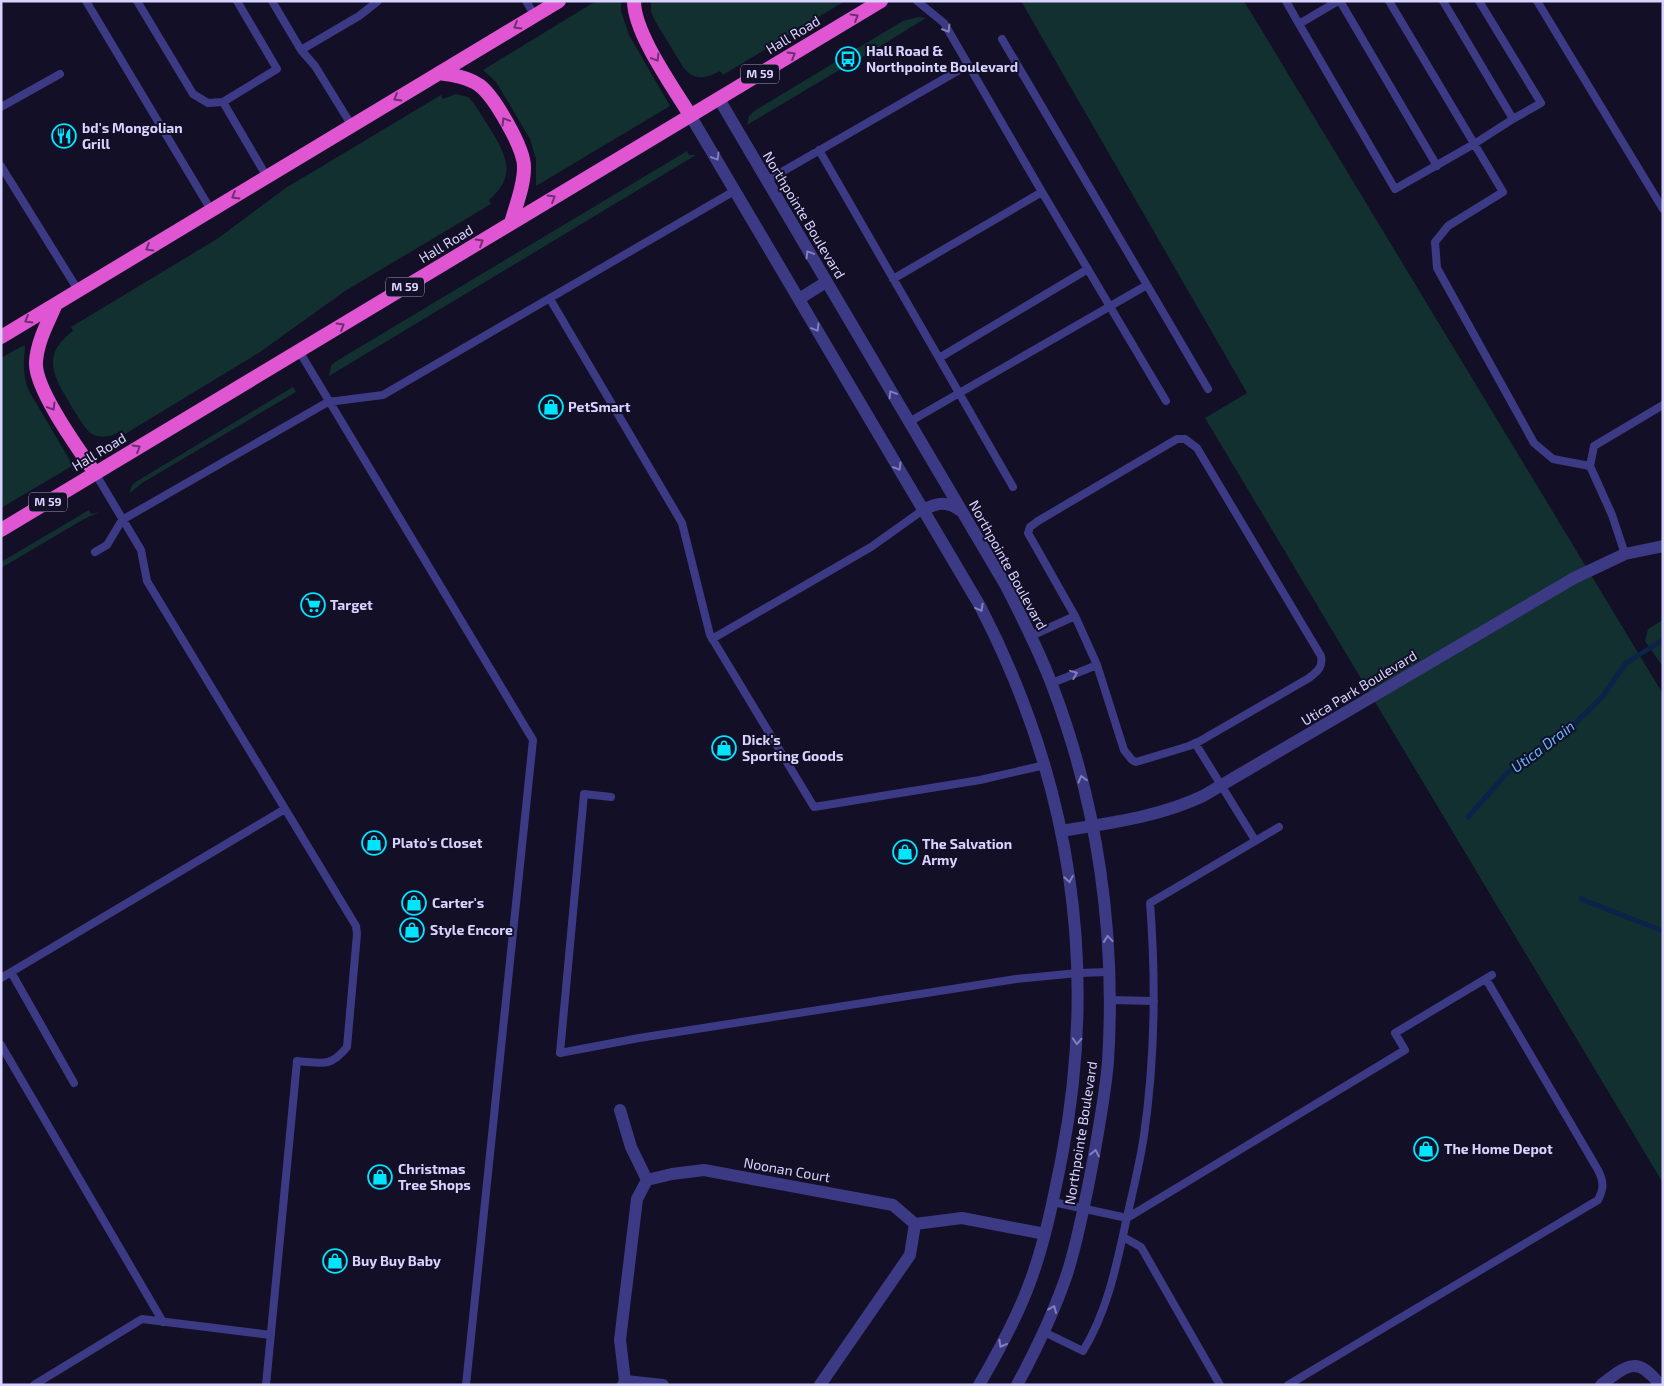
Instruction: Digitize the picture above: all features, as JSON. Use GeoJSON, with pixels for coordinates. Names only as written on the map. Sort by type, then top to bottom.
{"type":"FeatureCollection","features":[{"type":"Feature","properties":{"kind":"highway"},"geometry":{"type":"LineString","coordinates":[[1,336],[559,1]]}},
{"type":"Feature","properties":{"kind":"highway"},"geometry":{"type":"LineString","coordinates":[[634,1],[635,14],[641,32],[690,116]]}},
{"type":"Feature","properties":{"kind":"highway","name":"Hall Road"},"geometry":{"type":"LineString","coordinates":[[1,530],[881,1]]}},
{"type":"Feature","properties":{"kind":"highway"},"geometry":{"type":"LineString","coordinates":[[439,73],[470,80],[480,86],[488,94],[518,144],[525,166],[524,178],[511,223]]}},
{"type":"Feature","properties":{"kind":"highway"},"geometry":{"type":"LineString","coordinates":[[56,304],[38,350],[36,372],[43,392],[95,474]]}},
{"type":"Feature","properties":{"kind":"street","name":"Northpointe Boulevard"},"geometry":{"type":"LineString","coordinates":[[719,99],[1006,586],[1052,683],[1073,747],[1093,826],[1103,888],[1110,972],[1105,1087],[1084,1209],[1068,1271],[1044,1332],[1017,1385]]}},
{"type":"Feature","properties":{"kind":"street","name":"Northpointe Boulevard"},"geometry":{"type":"LineString","coordinates":[[690,116],[736,190],[980,606],[1021,694],[1045,765],[1061,831],[1074,912],[1078,972],[1078,1025],[1074,1077],[1066,1135],[1045,1234],[1027,1290],[1004,1340],[979,1385]]}},
{"type":"Feature","properties":{"kind":"street"},"geometry":{"type":"LineString","coordinates":[[799,299],[826,282]]}},
{"type":"Feature","properties":{"kind":"street"},"geometry":{"type":"LineString","coordinates":[[924,510],[932,505],[946,503],[953,505],[961,511]]}},
{"type":"Feature","properties":{"kind":"street","name":"Utica Park Boulevard"},"geometry":{"type":"LineString","coordinates":[[1061,831],[1173,809],[1188,803],[1223,786],[1574,578],[1625,554],[1663,546]]}},
{"type":"Feature","properties":{"kind":"street"},"geometry":{"type":"LineString","coordinates":[[620,1110],[631,1147],[646,1180],[637,1199],[620,1340],[624,1383],[663,1385]]}},
{"type":"Feature","properties":{"kind":"street","name":"Noonan Court"},"geometry":{"type":"LineString","coordinates":[[646,1180],[704,1170],[893,1204],[915,1224]]}},
{"type":"Feature","properties":{"kind":"street"},"geometry":{"type":"LineString","coordinates":[[820,1385],[910,1256],[915,1224],[962,1218],[1045,1234]]}},
{"type":"Feature","properties":{"kind":"street"},"geometry":{"type":"LineString","coordinates":[[1601,1385],[1621,1370],[1636,1365],[1649,1371],[1660,1385]]}},
{"type":"Feature","properties":{"kind":"lane"},"geometry":{"type":"LineString","coordinates":[[86,1],[211,210]]}},
{"type":"Feature","properties":{"kind":"lane"},"geometry":{"type":"LineString","coordinates":[[137,1],[193,94],[208,104],[223,102],[277,69],[237,1]]}},
{"type":"Feature","properties":{"kind":"lane"},"geometry":{"type":"LineString","coordinates":[[272,1],[301,50],[315,66],[352,126]]}},
{"type":"Feature","properties":{"kind":"lane"},"geometry":{"type":"LineString","coordinates":[[526,1],[535,16]]}},
{"type":"Feature","properties":{"kind":"lane"},"geometry":{"type":"LineString","coordinates":[[917,1],[944,23],[1166,400]]}},
{"type":"Feature","properties":{"kind":"lane"},"geometry":{"type":"LineString","coordinates":[[1286,1],[1396,189],[1541,103],[1480,1]]}},
{"type":"Feature","properties":{"kind":"lane"},"geometry":{"type":"LineString","coordinates":[[1299,24],[1339,1],[1437,166]]}},
{"type":"Feature","properties":{"kind":"lane"},"geometry":{"type":"LineString","coordinates":[[1389,1],[1503,192],[1448,226],[1435,242],[1437,268],[1534,443],[1553,459],[1590,466]]}},
{"type":"Feature","properties":{"kind":"lane"},"geometry":{"type":"LineString","coordinates":[[1442,1],[1513,119]]}},
{"type":"Feature","properties":{"kind":"lane"},"geometry":{"type":"LineString","coordinates":[[1537,1],[1663,209]]}},
{"type":"Feature","properties":{"kind":"lane"},"geometry":{"type":"LineString","coordinates":[[301,50],[359,16],[378,2]]}},
{"type":"Feature","properties":{"kind":"lane"},"geometry":{"type":"LineString","coordinates":[[1002,40],[1208,389]]}},
{"type":"Feature","properties":{"kind":"lane"},"geometry":{"type":"LineString","coordinates":[[766,181],[968,65]]}},
{"type":"Feature","properties":{"kind":"lane"},"geometry":{"type":"LineString","coordinates":[[1,107],[60,74]]}},
{"type":"Feature","properties":{"kind":"lane"},"geometry":{"type":"LineString","coordinates":[[223,102],[267,177]]}},
{"type":"Feature","properties":{"kind":"lane"},"geometry":{"type":"LineString","coordinates":[[819,150],[1013,487]]}},
{"type":"Feature","properties":{"kind":"lane"},"geometry":{"type":"LineString","coordinates":[[1,166],[78,290]]}},
{"type":"Feature","properties":{"kind":"lane"},"geometry":{"type":"LineString","coordinates":[[95,552],[107,545],[122,520],[328,402],[383,395],[736,190]]}},
{"type":"Feature","properties":{"kind":"lane"},"geometry":{"type":"LineString","coordinates":[[893,279],[1042,192]]}},
{"type":"Feature","properties":{"kind":"lane"},"geometry":{"type":"LineString","coordinates":[[939,358],[1088,269]]}},
{"type":"Feature","properties":{"kind":"lane"},"geometry":{"type":"LineString","coordinates":[[909,422],[1147,285]]}},
{"type":"Feature","properties":{"kind":"lane"},"geometry":{"type":"LineString","coordinates":[[550,299],[682,523],[710,635],[814,807],[980,780],[1045,765]]}},
{"type":"Feature","properties":{"kind":"lane"},"geometry":{"type":"LineString","coordinates":[[299,351],[328,402],[534,740],[466,1385]]}},
{"type":"Feature","properties":{"kind":"lane"},"geometry":{"type":"LineString","coordinates":[[1625,554],[1612,515],[1590,466],[1594,446],[1663,405]]}},
{"type":"Feature","properties":{"kind":"lane"},"geometry":{"type":"LineString","coordinates":[[1185,439],[1197,448],[1321,656],[1322,664],[1318,671],[1309,678],[1195,743],[1144,761],[1136,762],[1124,750],[1097,665],[1075,616],[1031,540],[1028,533],[1030,527],[1177,440],[1185,439]]}},
{"type":"Feature","properties":{"kind":"lane"},"geometry":{"type":"LineString","coordinates":[[95,474],[141,550],[147,581],[356,926],[357,934],[347,1047],[338,1058],[326,1064],[297,1061],[266,1385]]}},
{"type":"Feature","properties":{"kind":"lane"},"geometry":{"type":"LineString","coordinates":[[712,639],[871,547],[924,510]]}},
{"type":"Feature","properties":{"kind":"lane"},"geometry":{"type":"LineString","coordinates":[[1031,636],[1075,616]]}},
{"type":"Feature","properties":{"kind":"lane"},"geometry":{"type":"LineString","coordinates":[[1052,683],[1097,665]]}},
{"type":"Feature","properties":{"kind":"lane"},"geometry":{"type":"LineString","coordinates":[[1195,743],[1255,840]]}},
{"type":"Feature","properties":{"kind":"lane"},"geometry":{"type":"LineString","coordinates":[[611,797],[584,794],[560,1053],[639,1038],[1006,980],[1078,972],[1110,972]]}},
{"type":"Feature","properties":{"kind":"lane"},"geometry":{"type":"LineString","coordinates":[[1,978],[285,809]]}},
{"type":"Feature","properties":{"kind":"lane"},"geometry":{"type":"LineString","coordinates":[[1044,1332],[1083,1351],[1093,1335],[1116,1270],[1144,1137],[1148,1104],[1154,1001],[1150,903],[1278,827]]}},
{"type":"Feature","properties":{"kind":"lane"},"geometry":{"type":"LineString","coordinates":[[11,972],[74,1083]]}},
{"type":"Feature","properties":{"kind":"lane"},"geometry":{"type":"LineString","coordinates":[[1053,1202],[1127,1218],[1405,1050],[1395,1033],[1489,977],[1598,1170],[1604,1182],[1603,1190],[1598,1200],[1288,1385]]}},
{"type":"Feature","properties":{"kind":"lane"},"geometry":{"type":"LineString","coordinates":[[1110,1000],[1154,1001]]}},
{"type":"Feature","properties":{"kind":"lane"},"geometry":{"type":"LineString","coordinates":[[1,1045],[164,1322]]}},
{"type":"Feature","properties":{"kind":"lane"},"geometry":{"type":"LineString","coordinates":[[1123,1237],[1141,1248],[1220,1385]]}},
{"type":"Feature","properties":{"kind":"lane"},"geometry":{"type":"LineString","coordinates":[[34,1385],[142,1319],[271,1335]]}},
{"type":"Feature","properties":{"kind":"green space"},"geometry":{"type":"Polygon","coordinates":[[[596,1],[621,1],[621,11],[629,35],[670,106],[536,186],[536,159],[530,139],[496,82],[483,70],[596,1]]]}},
{"type":"Feature","properties":{"kind":"green space"},"geometry":{"type":"Polygon","coordinates":[[[651,1],[845,1],[723,75],[720,71],[710,76],[696,77],[687,72],[683,67],[654,19],[651,11],[651,1]]]}},
{"type":"Feature","properties":{"kind":"green space"},"geometry":{"type":"Polygon","coordinates":[[[1021,1],[1244,1],[1663,694],[1663,1183],[1205,418],[1247,393],[1021,1]]]}},
{"type":"Feature","properties":{"kind":"green space"},"geometry":{"type":"Polygon","coordinates":[[[919,17],[926,18],[851,64],[846,55],[903,21],[919,17]]]}},
{"type":"Feature","properties":{"kind":"green space"},"geometry":{"type":"Polygon","coordinates":[[[842,58],[846,66],[747,125],[749,116],[754,111],[842,58]]]}},
{"type":"Feature","properties":{"kind":"green space"},"geometry":{"type":"Polygon","coordinates":[[[456,94],[468,97],[473,102],[494,135],[506,161],[506,177],[497,192],[489,200],[491,204],[345,291],[260,352],[125,434],[122,430],[110,436],[101,437],[89,432],[63,392],[53,365],[57,348],[73,331],[71,327],[217,239],[287,187],[441,95],[443,99],[456,94]]]}},
{"type":"Feature","properties":{"kind":"green space"},"geometry":{"type":"Polygon","coordinates":[[[687,151],[689,155],[696,155],[329,376],[331,366],[335,362],[687,151]]]}},
{"type":"Feature","properties":{"kind":"green space"},"geometry":{"type":"Polygon","coordinates":[[[25,346],[24,370],[29,391],[72,466],[1,508],[1,358],[25,346]]]}},
{"type":"Feature","properties":{"kind":"green space"},"geometry":{"type":"Polygon","coordinates":[[[293,387],[296,392],[142,483],[130,493],[134,483],[293,387]]]}},
{"type":"Feature","properties":{"kind":"green space"},"geometry":{"type":"Polygon","coordinates":[[[89,510],[91,514],[100,512],[84,519],[1,568],[1,562],[89,510]]]}},
{"type":"Feature","properties":{"kind":"green space"},"geometry":{"type":"Polygon","coordinates":[[[1663,620],[1663,667],[1645,641],[1648,629],[1663,620]]]}},
{"type":"Feature","properties":{"kind":"waterway","name":"Utica Drain"},"geometry":{"type":"LineString","coordinates":[[1468,817],[1508,772],[1563,735],[1603,696],[1626,663],[1663,640]]}},
{"type":"Feature","properties":{"kind":"waterway"},"geometry":{"type":"LineString","coordinates":[[1581,899],[1663,931]]}},
{"type":"Feature","properties":{"kind":"place","name":"Hall Road & Northpointe Boulevard"},"geometry":{"type":"Point","coordinates":[848,59]}},
{"type":"Feature","properties":{"kind":"place","name":"bd's Mongolian Grill"},"geometry":{"type":"Point","coordinates":[64,136]}},
{"type":"Feature","properties":{"kind":"place","name":"PetSmart"},"geometry":{"type":"Point","coordinates":[551,407]}},
{"type":"Feature","properties":{"kind":"place","name":"Target"},"geometry":{"type":"Point","coordinates":[313,605]}},
{"type":"Feature","properties":{"kind":"place","name":"Dick's Sporting Goods"},"geometry":{"type":"Point","coordinates":[724,748]}},
{"type":"Feature","properties":{"kind":"place","name":"Plato's Closet"},"geometry":{"type":"Point","coordinates":[374,843]}},
{"type":"Feature","properties":{"kind":"place","name":"The Salvation Army"},"geometry":{"type":"Point","coordinates":[905,852]}},
{"type":"Feature","properties":{"kind":"place","name":"Carter's"},"geometry":{"type":"Point","coordinates":[414,903]}},
{"type":"Feature","properties":{"kind":"place","name":"Style Encore"},"geometry":{"type":"Point","coordinates":[412,930]}},
{"type":"Feature","properties":{"kind":"place","name":"The Home Depot"},"geometry":{"type":"Point","coordinates":[1426,1149]}},
{"type":"Feature","properties":{"kind":"place","name":"Christmas Tree Shops"},"geometry":{"type":"Point","coordinates":[380,1177]}},
{"type":"Feature","properties":{"kind":"place","name":"Buy Buy Baby"},"geometry":{"type":"Point","coordinates":[335,1261]}}]}
